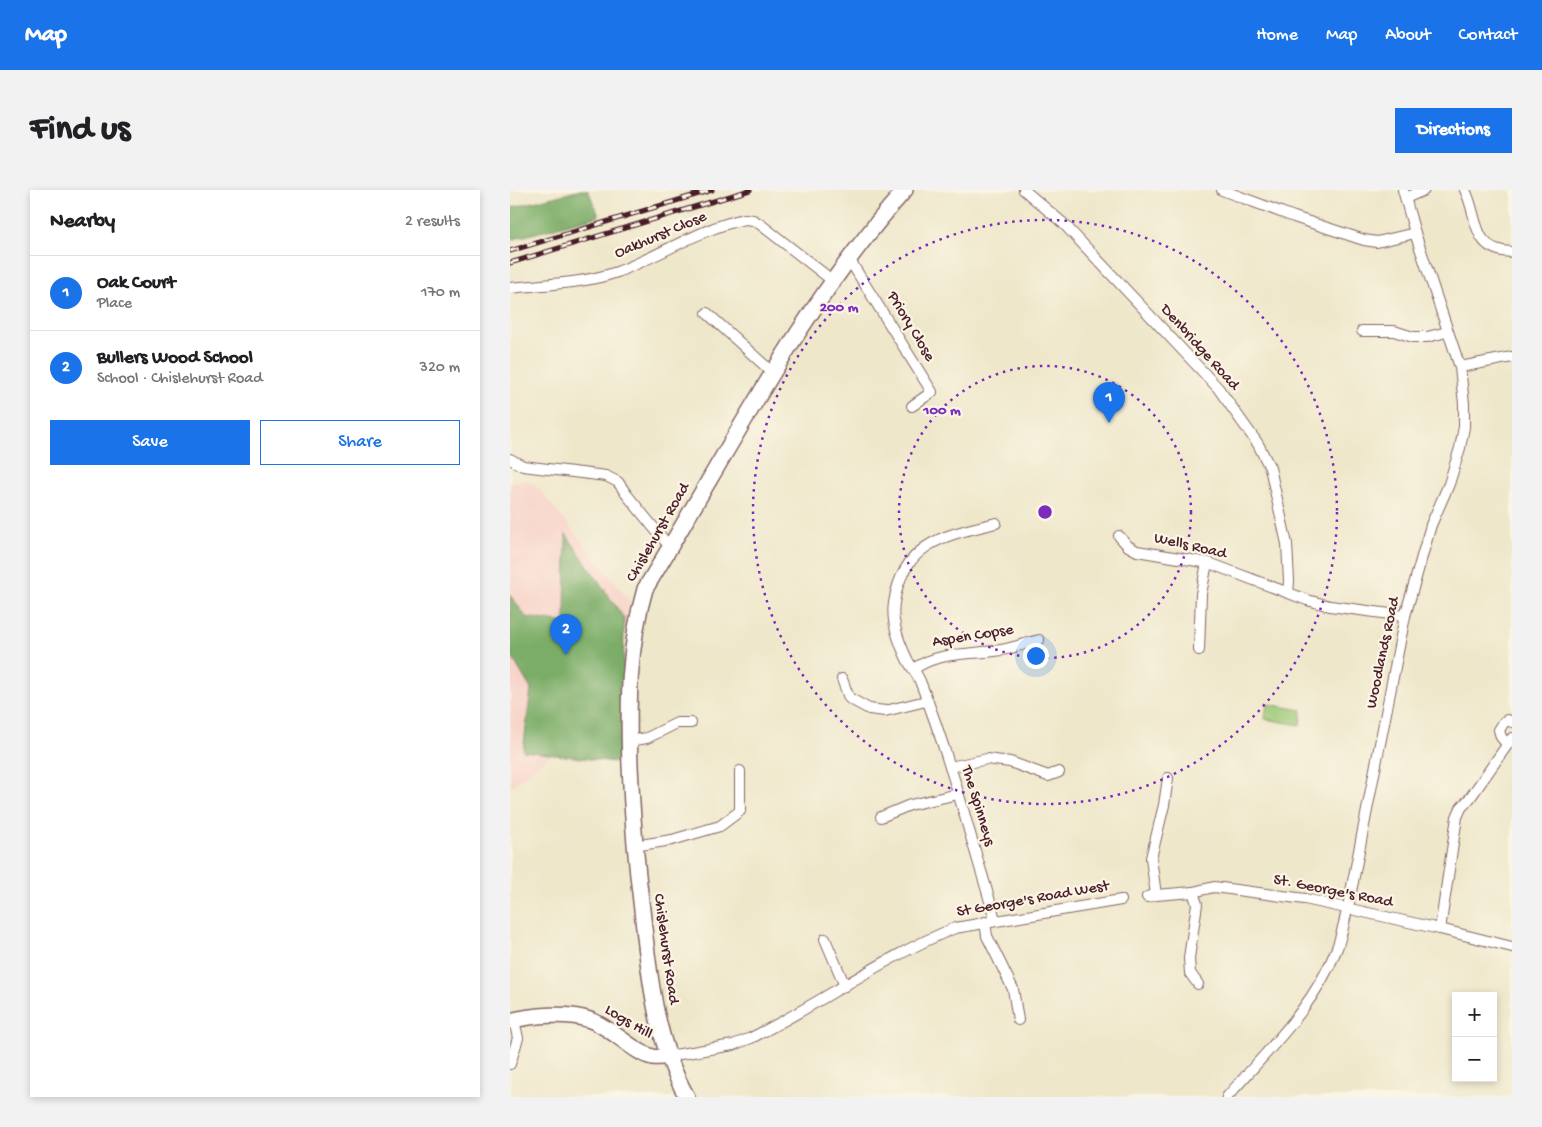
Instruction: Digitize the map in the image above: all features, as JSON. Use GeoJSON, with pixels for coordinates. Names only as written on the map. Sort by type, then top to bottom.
{"type":"FeatureCollection","features":[{"type":"Feature","properties":{"kind":"main road","name":"Chislehurst Road"},"geometry":{"type":"LineString","coordinates":[[683,1096],[669,1056],[653,993],[634,846],[629,741],[629,692],[636,623],[645,589],[772,373],[833,280],[878,220],[906,190]]}},
{"type":"Feature","properties":{"kind":"main road","name":"Logs Hill"},"geometry":{"type":"LineString","coordinates":[[512,1021],[548,1016],[580,1017],[591,1020],[613,1032],[644,1054],[654,1058],[669,1056]]}},
{"type":"Feature","properties":{"kind":"street","name":"Denbridge Road"},"geometry":{"type":"LineString","coordinates":[[1024,190],[1064,224],[1218,388],[1258,444],[1270,468],[1287,544],[1290,581],[1288,593]]}},
{"type":"Feature","properties":{"kind":"street"},"geometry":{"type":"LineString","coordinates":[[1222,190],[1294,217],[1364,240],[1377,242],[1415,234]]}},
{"type":"Feature","properties":{"kind":"street"},"geometry":{"type":"LineString","coordinates":[[1404,194],[1424,190]]}},
{"type":"Feature","properties":{"kind":"street"},"geometry":{"type":"LineString","coordinates":[[1465,190],[1480,238],[1497,251],[1512,252]]}},
{"type":"Feature","properties":{"kind":"street","name":"Woodlands Road"},"geometry":{"type":"LineString","coordinates":[[1228,1097],[1301,1012],[1331,961],[1342,934],[1405,616],[1431,525],[1449,484],[1460,448],[1464,427],[1464,404],[1460,367],[1415,234],[1404,194]]}},
{"type":"Feature","properties":{"kind":"street","name":"Oakhurst Close"},"geometry":{"type":"LineString","coordinates":[[510,288],[593,279],[617,272],[700,234],[745,220],[753,220],[760,224],[833,280]]}},
{"type":"Feature","properties":{"kind":"street","name":"Priory Close"},"geometry":{"type":"LineString","coordinates":[[850,259],[932,392],[912,406]]}},
{"type":"Feature","properties":{"kind":"street"},"geometry":{"type":"LineString","coordinates":[[707,313],[772,373]]}},
{"type":"Feature","properties":{"kind":"street"},"geometry":{"type":"LineString","coordinates":[[1362,331],[1394,332],[1413,337],[1427,337],[1447,332]]}},
{"type":"Feature","properties":{"kind":"street"},"geometry":{"type":"LineString","coordinates":[[1460,367],[1512,357]]}},
{"type":"Feature","properties":{"kind":"street"},"geometry":{"type":"LineString","coordinates":[[510,459],[522,466],[606,476],[618,482],[671,546]]}},
{"type":"Feature","properties":{"kind":"street","name":"The Spinneys"},"geometry":{"type":"LineString","coordinates":[[996,523],[950,534],[923,548],[902,576],[893,611],[897,633],[903,649],[919,678],[950,767],[990,921],[987,936],[1013,989],[1018,1020]]}},
{"type":"Feature","properties":{"kind":"street","name":"Wells Road"},"geometry":{"type":"LineString","coordinates":[[1119,536],[1128,546],[1136,551],[1207,563],[1288,593]]}},
{"type":"Feature","properties":{"kind":"street"},"geometry":{"type":"LineString","coordinates":[[1199,650],[1201,594],[1207,563]]}},
{"type":"Feature","properties":{"kind":"street"},"geometry":{"type":"LineString","coordinates":[[1288,593],[1330,606],[1405,616]]}},
{"type":"Feature","properties":{"kind":"street","name":"Aspen Copse"},"geometry":{"type":"LineString","coordinates":[[914,669],[928,660],[1002,650],[1039,640]]}},
{"type":"Feature","properties":{"kind":"street"},"geometry":{"type":"LineString","coordinates":[[842,679],[849,698],[869,709],[886,711],[926,701]]}},
{"type":"Feature","properties":{"kind":"street"},"geometry":{"type":"LineString","coordinates":[[1440,929],[1457,817],[1461,808],[1510,741],[1501,737],[1499,730],[1507,720],[1512,722]]}},
{"type":"Feature","properties":{"kind":"street"},"geometry":{"type":"LineString","coordinates":[[629,741],[647,738],[677,723],[690,723]]}},
{"type":"Feature","properties":{"kind":"street"},"geometry":{"type":"LineString","coordinates":[[950,767],[987,759],[1010,762],[1048,776],[1059,772]]}},
{"type":"Feature","properties":{"kind":"street"},"geometry":{"type":"LineString","coordinates":[[634,846],[672,840],[720,826],[740,811],[740,771]]}},
{"type":"Feature","properties":{"kind":"street","name":"St. George's Road"},"geometry":{"type":"LineString","coordinates":[[1168,778],[1164,805],[1151,858],[1152,896],[1193,892],[1214,887],[1305,899],[1348,907],[1512,947]]}},
{"type":"Feature","properties":{"kind":"street"},"geometry":{"type":"LineString","coordinates":[[881,817],[910,805],[958,794]]}},
{"type":"Feature","properties":{"kind":"street"},"geometry":{"type":"LineString","coordinates":[[1193,892],[1196,904],[1190,973],[1198,984]]}},
{"type":"Feature","properties":{"kind":"street","name":"St George's Road West"},"geometry":{"type":"LineString","coordinates":[[669,1056],[733,1045],[751,1038],[955,928],[1121,900]]}},
{"type":"Feature","properties":{"kind":"street"},"geometry":{"type":"LineString","coordinates":[[826,939],[845,986]]}},
{"type":"Feature","properties":{"kind":"street"},"geometry":{"type":"LineString","coordinates":[[510,1064],[518,1038],[512,1021]]}},
{"type":"Feature","properties":{"kind":"shaded area"},"geometry":{"type":"Polygon","coordinates":[[[522,480],[532,483],[540,490],[631,602],[624,630],[619,679],[579,744],[576,758],[550,755],[510,788],[510,484],[522,480]]]}},
{"type":"Feature","properties":{"kind":"green space"},"geometry":{"type":"Polygon","coordinates":[[[581,190],[588,190],[599,216],[510,240],[510,208],[581,190]]]}},
{"type":"Feature","properties":{"kind":"green space"},"geometry":{"type":"Polygon","coordinates":[[[566,534],[624,618],[623,763],[523,751],[531,689],[510,654],[510,595],[526,617],[565,623],[566,534]]]}},
{"type":"Feature","properties":{"kind":"green space"},"geometry":{"type":"Polygon","coordinates":[[[1267,704],[1302,710],[1300,725],[1265,719],[1267,704]]]}},
{"type":"Feature","properties":{"kind":"railway"},"geometry":{"type":"LineString","coordinates":[[510,251],[712,190]]}},
{"type":"Feature","properties":{"kind":"railway"},"geometry":{"type":"LineString","coordinates":[[510,263],[750,190]]}},
{"type":"Feature","properties":{"kind":"place","name":"Oak Court"},"geometry":{"type":"Point","coordinates":[1109,423]}},
{"type":"Feature","properties":{"kind":"place","name":"Bullers Wood School"},"geometry":{"type":"Point","coordinates":[566,655]}}]}
